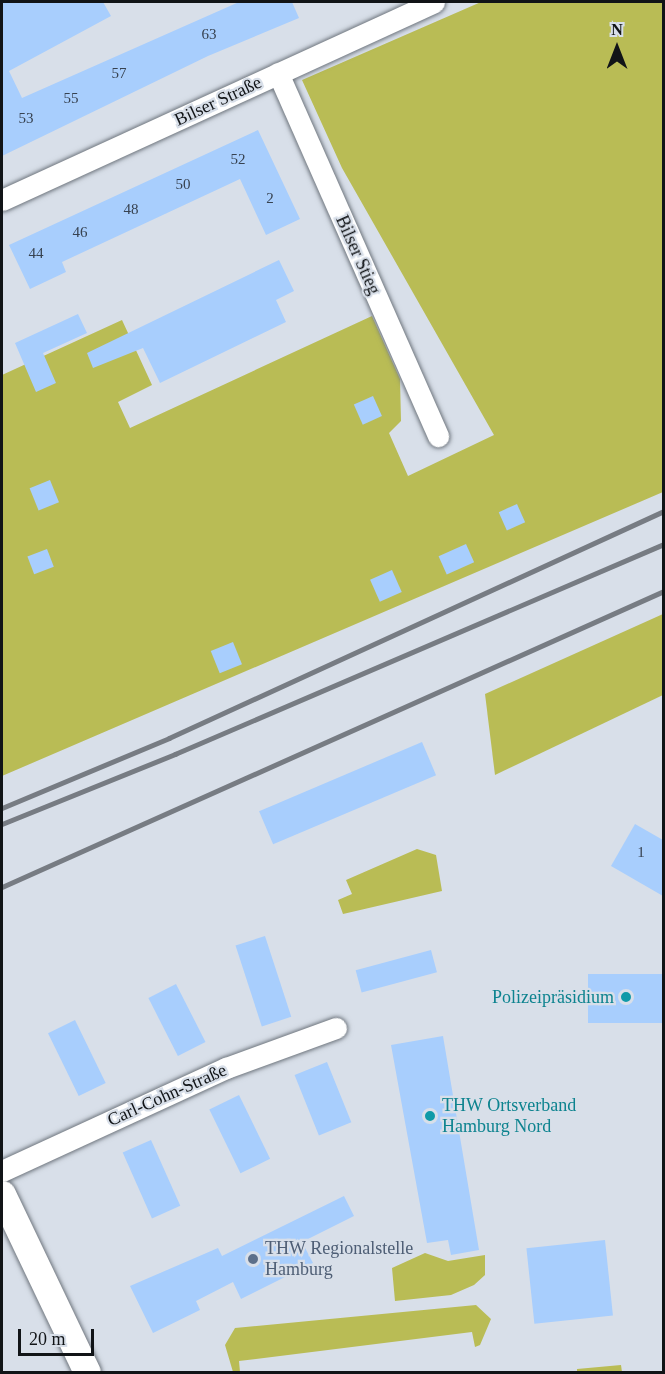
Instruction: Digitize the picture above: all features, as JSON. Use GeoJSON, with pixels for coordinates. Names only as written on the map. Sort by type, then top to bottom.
{"type":"FeatureCollection","features":[{"type":"Feature","properties":{"kind":"street","name":"Bilser Straße"},"geometry":{"type":"LineString","coordinates":[[2,200],[434,2]]}},
{"type":"Feature","properties":{"kind":"street","name":"Bilser Stieg"},"geometry":{"type":"LineString","coordinates":[[278,73],[438,436]]}},
{"type":"Feature","properties":{"kind":"street","name":"Carl-Cohn-Straße"},"geometry":{"type":"LineString","coordinates":[[2,1172],[226,1068],[336,1028]]}},
{"type":"Feature","properties":{"kind":"street"},"geometry":{"type":"LineString","coordinates":[[2,1194],[87,1372]]}},
{"type":"Feature","properties":{"kind":"shaded area"},"geometry":{"type":"Polygon","coordinates":[[[481,2],[663,2],[663,492],[2,776],[2,375],[122,320],[152,385],[118,402],[130,428],[372,316],[400,379],[401,421],[389,433],[408,476],[494,435],[342,168],[302,80],[481,2]]]}},
{"type":"Feature","properties":{"kind":"shaded area"},"geometry":{"type":"Polygon","coordinates":[[[663,614],[663,695],[495,775],[485,694],[663,614]]]}},
{"type":"Feature","properties":{"kind":"shaded area"},"geometry":{"type":"Polygon","coordinates":[[[417,849],[436,855],[442,891],[343,914],[338,900],[352,894],[346,880],[417,849]]]}},
{"type":"Feature","properties":{"kind":"shaded area"},"geometry":{"type":"Polygon","coordinates":[[[425,1253],[448,1261],[485,1255],[485,1275],[474,1285],[451,1295],[395,1301],[392,1268],[425,1253]]]}},
{"type":"Feature","properties":{"kind":"shaded area"},"geometry":{"type":"Polygon","coordinates":[[[476,1305],[491,1319],[480,1345],[475,1347],[472,1332],[239,1361],[240,1372],[233,1372],[225,1345],[235,1328],[476,1305]]]}},
{"type":"Feature","properties":{"kind":"shaded area"},"geometry":{"type":"Polygon","coordinates":[[[621,1365],[622,1372],[577,1372],[577,1369],[621,1365]]]}},
{"type":"Feature","properties":{"kind":"building"},"geometry":{"type":"Polygon","coordinates":[[[2,2],[103,2],[111,16],[9,71],[22,98],[239,2],[292,2],[299,18],[208,56],[2,156],[2,2]]]}},
{"type":"Feature","properties":{"kind":"building"},"geometry":{"type":"Polygon","coordinates":[[[258,130],[300,219],[266,235],[240,179],[62,262],[66,272],[30,289],[9,245],[258,130]]]}},
{"type":"Feature","properties":{"kind":"building"},"geometry":{"type":"Polygon","coordinates":[[[279,260],[294,291],[276,300],[286,322],[160,383],[143,348],[93,368],[87,353],[279,260]]]}},
{"type":"Feature","properties":{"kind":"building"},"geometry":{"type":"Polygon","coordinates":[[[78,314],[87,333],[43,353],[56,383],[36,392],[15,343],[78,314]]]}},
{"type":"Feature","properties":{"kind":"building"},"geometry":{"type":"Polygon","coordinates":[[[373,396],[382,416],[363,425],[354,405],[373,396]]]}},
{"type":"Feature","properties":{"kind":"building"},"geometry":{"type":"Polygon","coordinates":[[[50,480],[59,502],[39,510],[30,488],[50,480]]]}},
{"type":"Feature","properties":{"kind":"building"},"geometry":{"type":"Polygon","coordinates":[[[517,504],[525,522],[507,530],[499,512],[517,504]]]}},
{"type":"Feature","properties":{"kind":"building"},"geometry":{"type":"Polygon","coordinates":[[[466,544],[474,562],[447,574],[439,556],[466,544]]]}},
{"type":"Feature","properties":{"kind":"building"},"geometry":{"type":"Polygon","coordinates":[[[47,549],[54,567],[34,574],[27,557],[47,549]]]}},
{"type":"Feature","properties":{"kind":"building"},"geometry":{"type":"Polygon","coordinates":[[[392,570],[402,592],[380,602],[370,580],[392,570]]]}},
{"type":"Feature","properties":{"kind":"building"},"geometry":{"type":"Polygon","coordinates":[[[233,642],[242,664],[220,673],[211,651],[233,642]]]}},
{"type":"Feature","properties":{"kind":"building"},"geometry":{"type":"Polygon","coordinates":[[[422,742],[436,775],[273,844],[259,811],[422,742]]]}},
{"type":"Feature","properties":{"kind":"building"},"geometry":{"type":"Polygon","coordinates":[[[635,824],[663,840],[663,896],[611,866],[635,824]]]}},
{"type":"Feature","properties":{"kind":"building"},"geometry":{"type":"Polygon","coordinates":[[[265,936],[291,1017],[262,1026],[236,946],[265,936]]]}},
{"type":"Feature","properties":{"kind":"building"},"geometry":{"type":"Polygon","coordinates":[[[431,950],[437,972],[362,992],[356,970],[431,950]]]}},
{"type":"Feature","properties":{"kind":"building","name":"Polizeipräsidium"},"geometry":{"type":"Polygon","coordinates":[[[588,974],[663,974],[663,1023],[588,1023],[588,974]]]}},
{"type":"Feature","properties":{"kind":"building"},"geometry":{"type":"Polygon","coordinates":[[[176,984],[206,1042],[178,1056],[148,998],[176,984]]]}},
{"type":"Feature","properties":{"kind":"building"},"geometry":{"type":"Polygon","coordinates":[[[75,1020],[106,1083],[79,1096],[48,1033],[75,1020]]]}},
{"type":"Feature","properties":{"kind":"building","name":"THW Ortsverband Hamburg Nord"},"geometry":{"type":"Polygon","coordinates":[[[443,1036],[479,1250],[451,1255],[448,1240],[427,1243],[391,1045],[443,1036]]]}},
{"type":"Feature","properties":{"kind":"building"},"geometry":{"type":"Polygon","coordinates":[[[327,1062],[351,1122],[319,1135],[295,1075],[327,1062]]]}},
{"type":"Feature","properties":{"kind":"building"},"geometry":{"type":"Polygon","coordinates":[[[239,1095],[270,1159],[240,1173],[209,1109],[239,1095]]]}},
{"type":"Feature","properties":{"kind":"building"},"geometry":{"type":"Polygon","coordinates":[[[151,1140],[180,1206],[152,1218],[123,1153],[151,1140]]]}},
{"type":"Feature","properties":{"kind":"building"},"geometry":{"type":"Polygon","coordinates":[[[344,1196],[354,1216],[302,1242],[313,1263],[241,1299],[233,1282],[196,1301],[200,1310],[153,1333],[130,1286],[218,1248],[222,1256],[344,1196]]]}},
{"type":"Feature","properties":{"kind":"building"},"geometry":{"type":"Polygon","coordinates":[[[605,1240],[613,1316],[534,1324],[526,1248],[605,1240]]]}},
{"type":"Feature","properties":{"kind":"railway"},"geometry":{"type":"LineString","coordinates":[[2,808],[169,738],[664,511]]}},
{"type":"Feature","properties":{"kind":"railway"},"geometry":{"type":"LineString","coordinates":[[2,824],[175,754],[664,544]]}},
{"type":"Feature","properties":{"kind":"railway"},"geometry":{"type":"LineString","coordinates":[[2,887],[664,591]]}},
{"type":"Feature","properties":{"kind":"place","name":"Polizeipräsidium"},"geometry":{"type":"Point","coordinates":[626,997]}},
{"type":"Feature","properties":{"kind":"place","name":"THW Ortsverband Hamburg Nord"},"geometry":{"type":"Point","coordinates":[430,1116]}},
{"type":"Feature","properties":{"kind":"place","name":"THW Regionalstelle Hamburg"},"geometry":{"type":"Point","coordinates":[253,1259]}}]}
